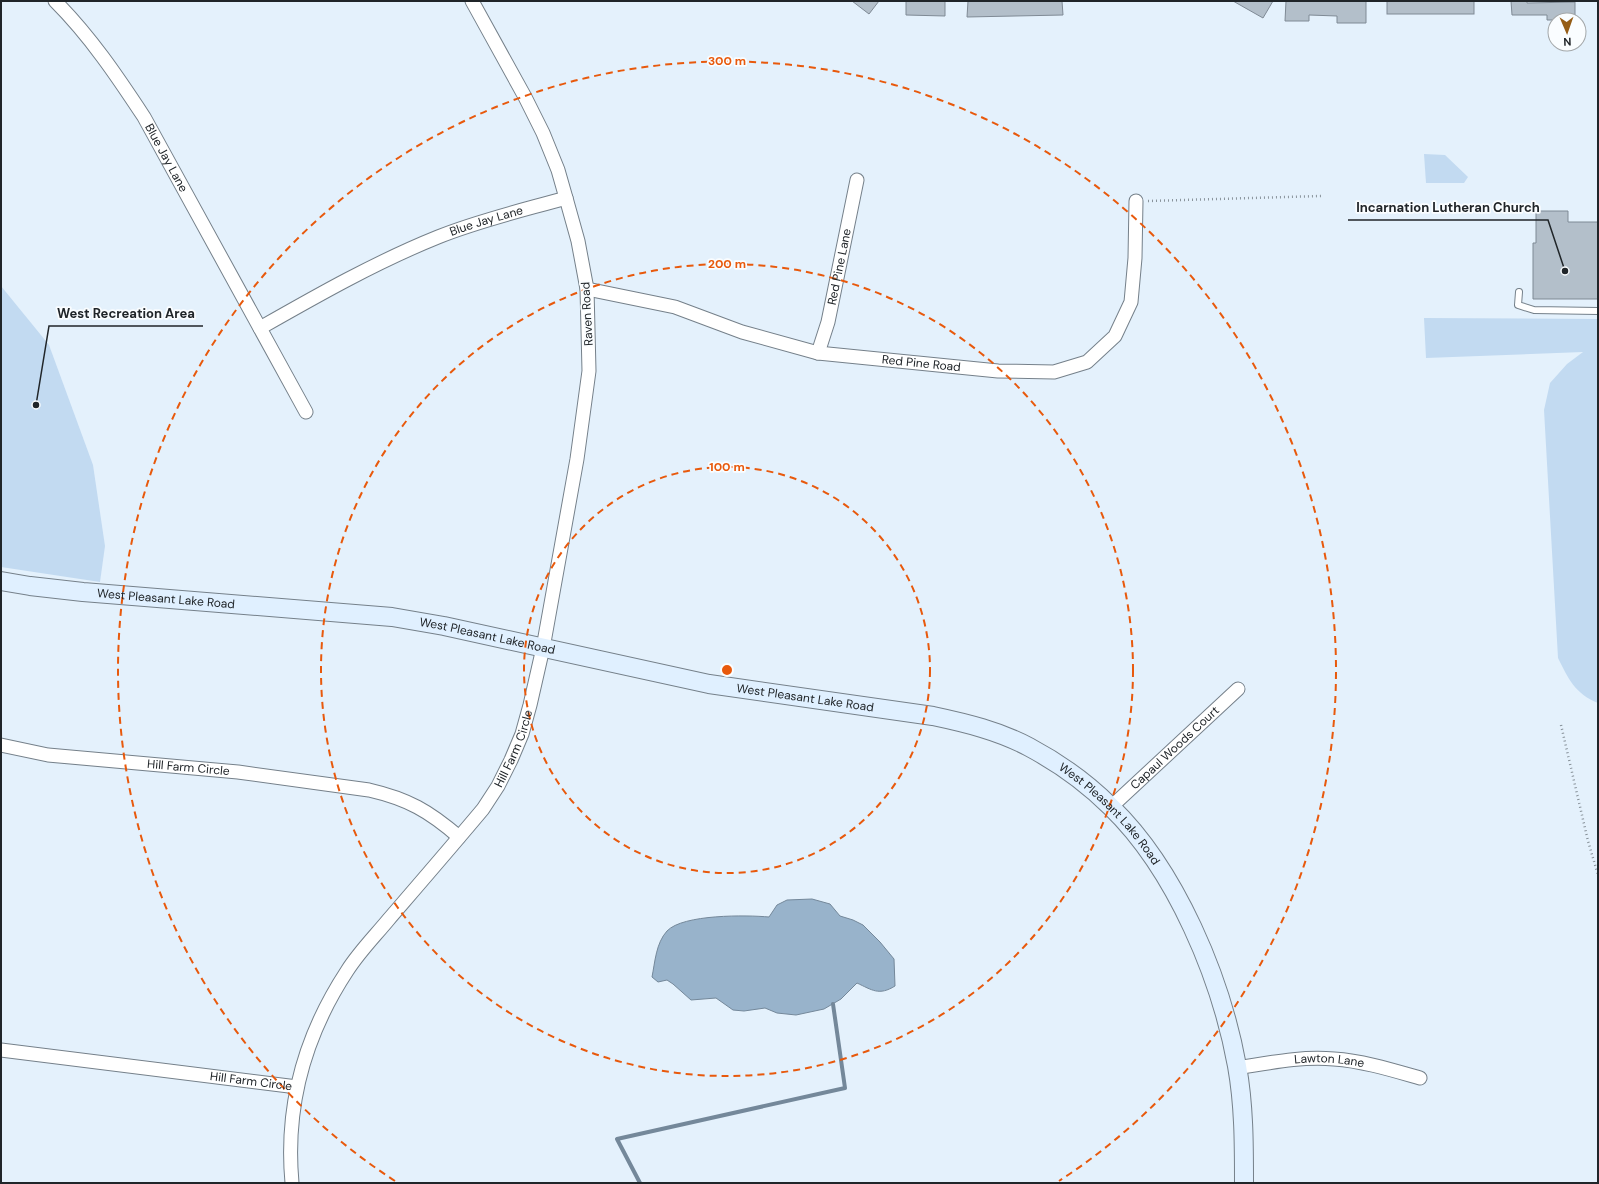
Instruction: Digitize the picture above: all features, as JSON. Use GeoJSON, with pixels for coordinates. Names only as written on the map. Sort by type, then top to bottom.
{"type":"FeatureCollection","features":[{"type":"Feature","properties":{"kind":"street","name":"Blue Jay Lane"},"geometry":{"type":"LineString","coordinates":[[55,1],[93,44],[120,80],[144,117],[306,412]]}},
{"type":"Feature","properties":{"kind":"street","name":"Raven Road"},"geometry":{"type":"LineString","coordinates":[[472,1],[525,97],[558,170],[578,241],[587,289],[589,371],[577,459],[543,648]]}},
{"type":"Feature","properties":{"kind":"street","name":"Red Pine Lane"},"geometry":{"type":"LineString","coordinates":[[818,353],[828,322],[857,180]]}},
{"type":"Feature","properties":{"kind":"street","name":"Blue Jay Lane"},"geometry":{"type":"LineString","coordinates":[[260,328],[352,277],[402,252],[440,236],[486,220],[566,198]]}},
{"type":"Feature","properties":{"kind":"street","name":"Red Pine Road"},"geometry":{"type":"LineString","coordinates":[[587,289],[675,307],[742,332],[818,353],[998,371],[1054,372],[1087,362],[1115,336],[1131,302],[1135,258],[1136,201]]}},
{"type":"Feature","properties":{"kind":"street","name":"West Pleasant Lake Road"},"geometry":{"type":"LineString","coordinates":[[1,581],[83,592],[392,617],[444,626],[709,684],[933,716],[966,723],[998,733],[1028,747],[1053,761],[1085,783],[1111,807],[1132,830],[1149,853],[1189,921],[1208,962],[1220,996],[1232,1040],[1242,1107],[1244,1183]]}},
{"type":"Feature","properties":{"kind":"street","name":"Hill Farm Circle"},"geometry":{"type":"LineString","coordinates":[[1,1050],[297,1087],[304,1058],[316,1027],[330,998],[347,970],[482,809],[498,786],[522,734],[543,648]]}},
{"type":"Feature","properties":{"kind":"street","name":"Capaul Woods Court"},"geometry":{"type":"LineString","coordinates":[[1111,807],[1238,689]]}},
{"type":"Feature","properties":{"kind":"street","name":"Hill Farm Circle"},"geometry":{"type":"LineString","coordinates":[[1,745],[48,755],[238,772],[369,790],[390,795],[411,803],[429,813],[459,837]]}},
{"type":"Feature","properties":{"kind":"street","name":"Lawton Lane"},"geometry":{"type":"LineString","coordinates":[[1237,1068],[1302,1059],[1334,1059],[1362,1063],[1420,1078]]}},
{"type":"Feature","properties":{"kind":"street"},"geometry":{"type":"LineString","coordinates":[[292,1183],[290,1163],[291,1129],[297,1087]]}},
{"type":"Feature","properties":{"kind":"lane"},"geometry":{"type":"LineString","coordinates":[[1518,292],[1518,305],[1534,310],[1598,310]]}},
{"type":"Feature","properties":{"kind":"path"},"geometry":{"type":"LineString","coordinates":[[1136,201],[1321,196]]}},
{"type":"Feature","properties":{"kind":"path"},"geometry":{"type":"LineString","coordinates":[[1561,725],[1588,841],[1598,875]]}},
{"type":"Feature","properties":{"kind":"shaded area"},"geometry":{"type":"Polygon","coordinates":[[[1424,154],[1445,155],[1468,177],[1464,183],[1426,183],[1424,154]]]}},
{"type":"Feature","properties":{"kind":"shaded area"},"geometry":{"type":"Polygon","coordinates":[[[1,286],[49,345],[93,465],[105,546],[100,582],[1,567],[1,286]]]}},
{"type":"Feature","properties":{"kind":"shaded area"},"geometry":{"type":"Polygon","coordinates":[[[1424,318],[1598,319],[1598,703],[1583,695],[1573,685],[1558,658],[1544,410],[1550,383],[1567,364],[1583,352],[1426,358],[1424,318]]]}},
{"type":"Feature","properties":{"kind":"shaded area"},"geometry":{"type":"Polygon","coordinates":[[[812,899],[830,904],[840,916],[863,925],[880,942],[894,959],[895,986],[884,991],[876,991],[857,983],[841,999],[824,1009],[796,1015],[777,1013],[765,1008],[744,1011],[733,1010],[716,998],[691,1000],[667,980],[658,982],[652,977],[656,953],[660,941],[667,931],[675,925],[687,921],[716,917],[769,917],[777,905],[787,900],[812,899]]]}},
{"type":"Feature","properties":{"kind":"building"},"geometry":{"type":"Polygon","coordinates":[[[852,1],[879,1],[869,14],[852,1]]]}},
{"type":"Feature","properties":{"kind":"building"},"geometry":{"type":"Polygon","coordinates":[[[906,1],[945,1],[945,16],[906,15],[906,1]]]}},
{"type":"Feature","properties":{"kind":"building"},"geometry":{"type":"Polygon","coordinates":[[[968,1],[1062,1],[1063,15],[967,17],[968,1]]]}},
{"type":"Feature","properties":{"kind":"building"},"geometry":{"type":"Polygon","coordinates":[[[1233,1],[1273,1],[1263,18],[1233,1]]]}},
{"type":"Feature","properties":{"kind":"building"},"geometry":{"type":"Polygon","coordinates":[[[1286,1],[1366,1],[1366,23],[1337,23],[1337,16],[1309,15],[1309,21],[1285,21],[1286,1]]]}},
{"type":"Feature","properties":{"kind":"building"},"geometry":{"type":"Polygon","coordinates":[[[1387,1],[1474,1],[1474,14],[1387,14],[1387,1]]]}},
{"type":"Feature","properties":{"kind":"building"},"geometry":{"type":"Polygon","coordinates":[[[1511,1],[1527,1],[1527,3],[1575,2],[1575,12],[1547,12],[1547,15],[1512,15],[1511,1]]]}},
{"type":"Feature","properties":{"kind":"building"},"geometry":{"type":"Polygon","coordinates":[[[1536,211],[1568,211],[1568,222],[1598,222],[1598,299],[1533,299],[1533,243],[1536,243],[1536,211]]]}},
{"type":"Feature","properties":{"kind":"waterway"},"geometry":{"type":"LineString","coordinates":[[640,1183],[617,1139],[845,1088],[833,1004]]}},
{"type":"Feature","properties":{"kind":"place","name":"Incarnation Lutheran Church"},"geometry":{"type":"Point","coordinates":[1565,271]}},
{"type":"Feature","properties":{"kind":"place","name":"West Recreation Area"},"geometry":{"type":"Point","coordinates":[36,405]}}]}
